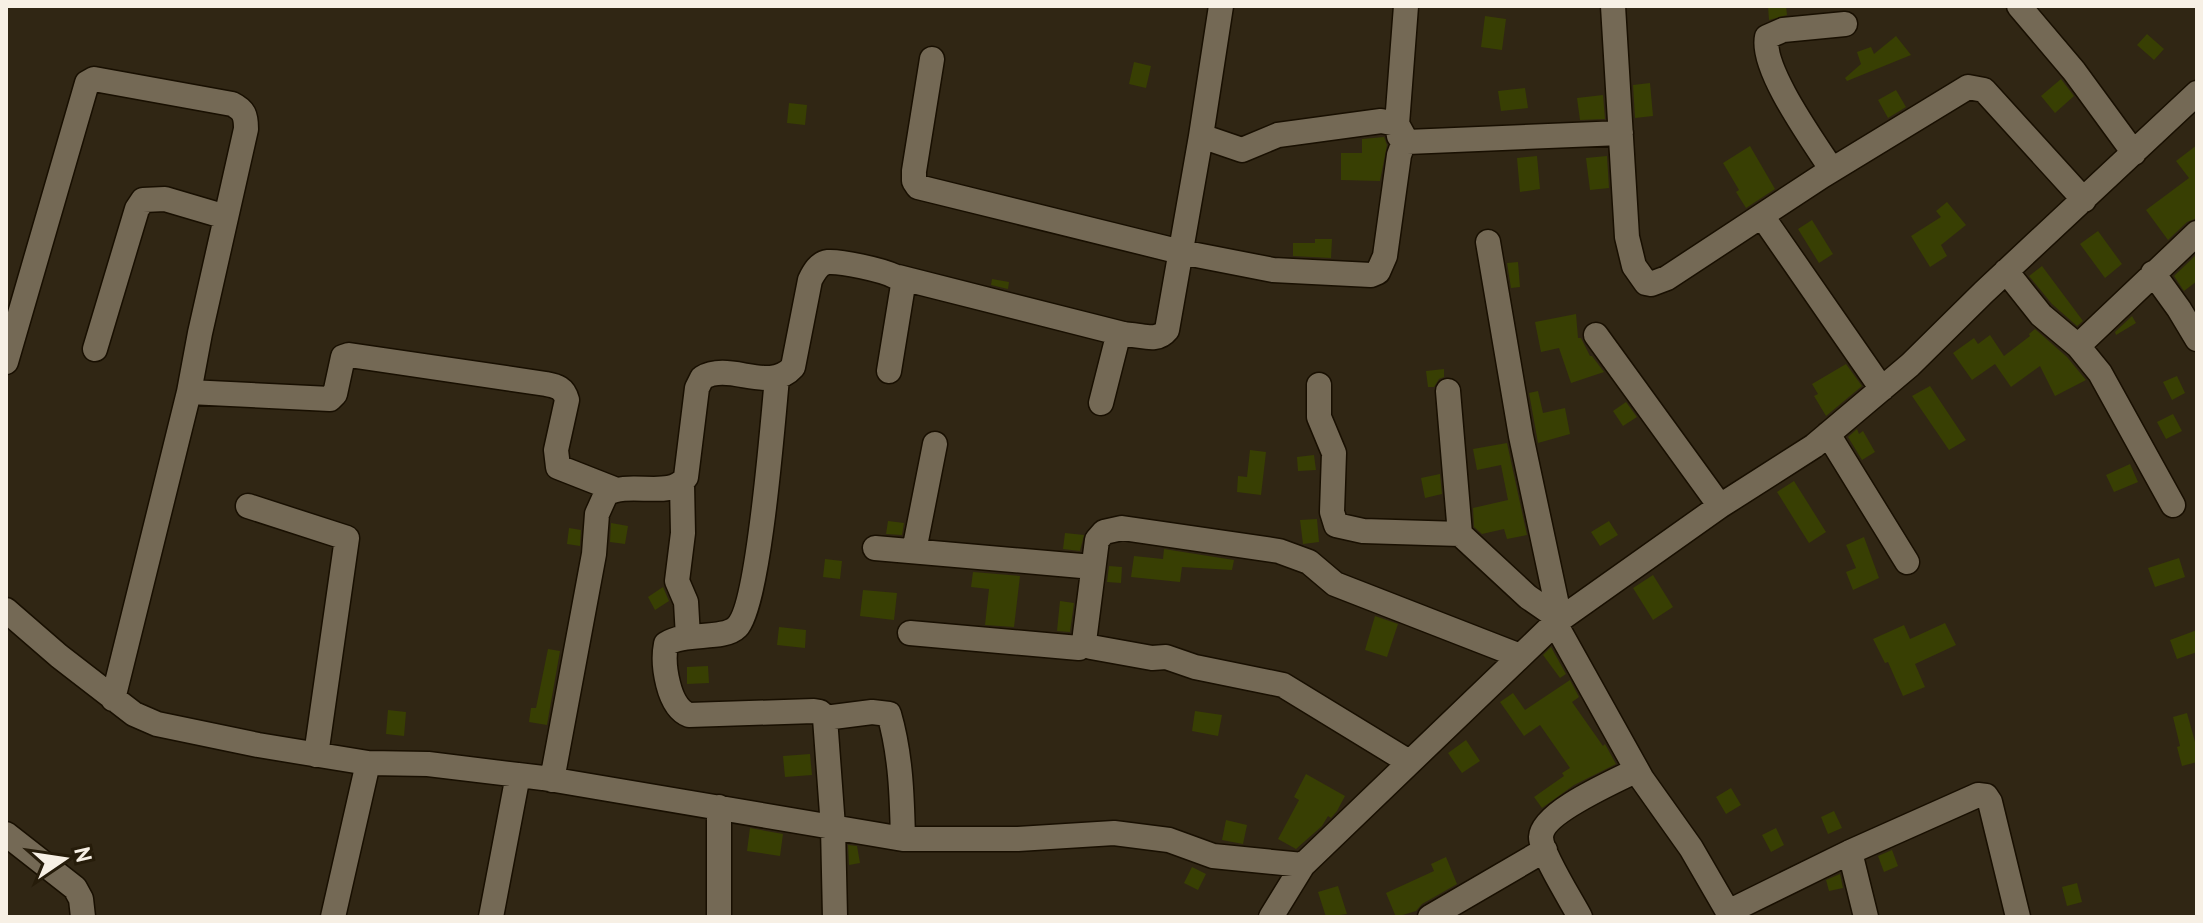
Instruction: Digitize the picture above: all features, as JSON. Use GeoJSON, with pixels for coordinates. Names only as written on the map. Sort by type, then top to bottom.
{"type":"FeatureCollection","features":[{"type":"Feature","properties":{"kind":"street"},"geometry":{"type":"LineString","coordinates":[[688,637],[686,602],[677,581],[683,533],[682,484],[686,477],[697,388],[702,378],[718,373],[777,378],[786,375],[793,367],[810,280],[821,264],[838,263],[1123,334],[1153,339],[1162,337],[1167,330],[1181,252],[1221,6]]}},
{"type":"Feature","properties":{"kind":"street"},"geometry":{"type":"LineString","coordinates":[[932,59],[914,171],[914,181],[918,187],[1181,252],[1273,270],[1371,275],[1378,272],[1385,256],[1402,137],[1406,6]]}},
{"type":"Feature","properties":{"kind":"street"},"geometry":{"type":"LineString","coordinates":[[1613,6],[1629,246],[1634,266],[1646,283],[1667,278],[1832,170],[1968,87],[1975,86],[1990,96],[2084,200]]}},
{"type":"Feature","properties":{"kind":"street"},"geometry":{"type":"LineString","coordinates":[[2019,6],[2074,71],[2134,153]]}},
{"type":"Feature","properties":{"kind":"street"},"geometry":{"type":"LineString","coordinates":[[1832,170],[1785,96],[1765,45],[1767,37],[1783,30],[1845,24]]}},
{"type":"Feature","properties":{"kind":"street"},"geometry":{"type":"LineString","coordinates":[[6,362],[87,83],[94,79],[232,104],[242,109],[246,129],[189,392],[113,699]]}},
{"type":"Feature","properties":{"kind":"street"},"geometry":{"type":"LineString","coordinates":[[1271,917],[1303,865],[1558,621],[1828,434],[1910,365],[2197,93]]}},
{"type":"Feature","properties":{"kind":"street"},"geometry":{"type":"LineString","coordinates":[[1201,136],[1242,150],[1278,135],[1366,121],[1388,121],[1402,137],[1621,133]]}},
{"type":"Feature","properties":{"kind":"street"},"geometry":{"type":"LineString","coordinates":[[95,349],[137,209],[143,200],[165,199],[226,217]]}},
{"type":"Feature","properties":{"kind":"street"},"geometry":{"type":"LineString","coordinates":[[1762,216],[1882,389]]}},
{"type":"Feature","properties":{"kind":"street"},"geometry":{"type":"LineString","coordinates":[[2078,346],[2197,233]]}},
{"type":"Feature","properties":{"kind":"street"},"geometry":{"type":"LineString","coordinates":[[1488,242],[1521,436],[1558,621],[1637,770],[1691,848],[1730,914],[1850,852],[1969,798],[1986,796],[2018,917]]}},
{"type":"Feature","properties":{"kind":"street"},"geometry":{"type":"LineString","coordinates":[[2006,271],[2041,315],[2078,346],[2100,373],[2173,505]]}},
{"type":"Feature","properties":{"kind":"street"},"geometry":{"type":"LineString","coordinates":[[2153,273],[2197,339]]}},
{"type":"Feature","properties":{"kind":"street"},"geometry":{"type":"LineString","coordinates":[[889,371],[903,296],[903,285],[898,277]]}},
{"type":"Feature","properties":{"kind":"street"},"geometry":{"type":"LineString","coordinates":[[1101,403],[1115,342],[1123,334]]}},
{"type":"Feature","properties":{"kind":"street"},"geometry":{"type":"LineString","coordinates":[[1596,335],[1720,506]]}},
{"type":"Feature","properties":{"kind":"street"},"geometry":{"type":"LineString","coordinates":[[189,392],[330,399],[335,394],[343,357],[349,355],[546,384],[559,387],[567,400],[556,450],[558,467],[614,489],[674,488],[682,484]]}},
{"type":"Feature","properties":{"kind":"street"},"geometry":{"type":"LineString","coordinates":[[777,378],[760,532],[749,598],[739,625],[731,631],[672,640],[666,644],[664,652],[671,692],[682,712],[689,715],[814,711],[825,718],[833,827],[835,917]]}},
{"type":"Feature","properties":{"kind":"street"},"geometry":{"type":"LineString","coordinates":[[1319,385],[1319,417],[1334,453],[1332,512],[1336,525],[1363,531],[1460,534],[1558,621]]}},
{"type":"Feature","properties":{"kind":"street"},"geometry":{"type":"LineString","coordinates":[[1448,391],[1460,534]]}},
{"type":"Feature","properties":{"kind":"street"},"geometry":{"type":"LineString","coordinates":[[1828,434],[1907,562]]}},
{"type":"Feature","properties":{"kind":"street"},"geometry":{"type":"LineString","coordinates":[[914,551],[935,444]]}},
{"type":"Feature","properties":{"kind":"street"},"geometry":{"type":"LineString","coordinates":[[552,780],[594,554],[597,514],[601,501],[614,489]]}},
{"type":"Feature","properties":{"kind":"street"},"geometry":{"type":"LineString","coordinates":[[248,506],[347,538],[316,755]]}},
{"type":"Feature","properties":{"kind":"street"},"geometry":{"type":"LineString","coordinates":[[910,633],[1079,648],[1084,643],[1097,540],[1104,532],[1122,528],[1279,551],[1309,562],[1335,584],[1520,656]]}},
{"type":"Feature","properties":{"kind":"street"},"geometry":{"type":"LineString","coordinates":[[875,548],[1093,567]]}},
{"type":"Feature","properties":{"kind":"street"},"geometry":{"type":"LineString","coordinates":[[6,610],[113,699],[134,714],[157,724],[316,755],[368,763],[428,764],[518,775],[903,839],[1018,839],[1114,833],[1169,840],[1213,856],[1303,865]]}},
{"type":"Feature","properties":{"kind":"street"},"geometry":{"type":"LineString","coordinates":[[1084,643],[1152,658],[1166,657],[1195,667],[1283,685],[1409,762]]}},
{"type":"Feature","properties":{"kind":"street"},"geometry":{"type":"LineString","coordinates":[[825,718],[872,712],[889,714],[901,782],[903,839]]}},
{"type":"Feature","properties":{"kind":"street"},"geometry":{"type":"LineString","coordinates":[[333,917],[368,763]]}},
{"type":"Feature","properties":{"kind":"street"},"geometry":{"type":"LineString","coordinates":[[1580,917],[1545,850],[1541,834],[1557,813],[1637,770]]}},
{"type":"Feature","properties":{"kind":"street"},"geometry":{"type":"LineString","coordinates":[[491,917],[518,775]]}},
{"type":"Feature","properties":{"kind":"street"},"geometry":{"type":"LineString","coordinates":[[719,807],[719,917]]}},
{"type":"Feature","properties":{"kind":"street"},"geometry":{"type":"LineString","coordinates":[[6,834],[75,888],[81,899],[83,917]]}},
{"type":"Feature","properties":{"kind":"street"},"geometry":{"type":"LineString","coordinates":[[1430,917],[1545,850]]}},
{"type":"Feature","properties":{"kind":"street"},"geometry":{"type":"LineString","coordinates":[[1850,852],[1866,917]]}},
{"type":"Feature","properties":{"kind":"building"},"geometry":{"type":"Polygon","coordinates":[[[1768,6],[1786,6],[1787,15],[1769,20],[1768,6]]]}},
{"type":"Feature","properties":{"kind":"building"},"geometry":{"type":"Polygon","coordinates":[[[1485,16],[1506,19],[1502,50],[1481,47],[1485,16]]]}},
{"type":"Feature","properties":{"kind":"building"},"geometry":{"type":"Polygon","coordinates":[[[2147,34],[2164,49],[2154,60],[2137,45],[2147,34]]]}},
{"type":"Feature","properties":{"kind":"building"},"geometry":{"type":"Polygon","coordinates":[[[1896,36],[1911,55],[1847,81],[1845,78],[1861,64],[1857,52],[1871,47],[1874,54],[1896,36]]]}},
{"type":"Feature","properties":{"kind":"building"},"geometry":{"type":"Polygon","coordinates":[[[1134,62],[1151,66],[1146,88],[1129,84],[1134,62]]]}},
{"type":"Feature","properties":{"kind":"building"},"geometry":{"type":"Polygon","coordinates":[[[2061,79],[2074,96],[2055,113],[2041,96],[2061,79]]]}},
{"type":"Feature","properties":{"kind":"building"},"geometry":{"type":"Polygon","coordinates":[[[1650,83],[1653,116],[1635,118],[1633,85],[1650,83]]]}},
{"type":"Feature","properties":{"kind":"building"},"geometry":{"type":"Polygon","coordinates":[[[1525,88],[1528,108],[1501,111],[1498,91],[1525,88]]]}},
{"type":"Feature","properties":{"kind":"building"},"geometry":{"type":"Polygon","coordinates":[[[1896,90],[1906,107],[1888,118],[1878,100],[1896,90]]]}},
{"type":"Feature","properties":{"kind":"building"},"geometry":{"type":"Polygon","coordinates":[[[1603,95],[1605,119],[1580,120],[1577,98],[1603,95]]]}},
{"type":"Feature","properties":{"kind":"building"},"geometry":{"type":"Polygon","coordinates":[[[789,103],[807,105],[805,125],[787,123],[789,103]]]}},
{"type":"Feature","properties":{"kind":"building"},"geometry":{"type":"Polygon","coordinates":[[[1384,137],[1387,145],[1380,181],[1341,180],[1341,153],[1362,153],[1362,139],[1384,137]]]}},
{"type":"Feature","properties":{"kind":"building"},"geometry":{"type":"Polygon","coordinates":[[[2197,145],[2197,218],[2187,222],[2168,240],[2146,210],[2189,178],[2176,161],[2197,145]]]}},
{"type":"Feature","properties":{"kind":"building"},"geometry":{"type":"Polygon","coordinates":[[[1750,146],[1775,189],[1746,208],[1723,163],[1750,146]]]}},
{"type":"Feature","properties":{"kind":"building"},"geometry":{"type":"Polygon","coordinates":[[[1537,156],[1540,189],[1520,192],[1517,158],[1537,156]]]}},
{"type":"Feature","properties":{"kind":"building"},"geometry":{"type":"Polygon","coordinates":[[[1607,156],[1609,188],[1590,190],[1586,158],[1607,156]]]}},
{"type":"Feature","properties":{"kind":"building"},"geometry":{"type":"Polygon","coordinates":[[[1947,202],[1966,225],[1941,245],[1947,256],[1930,267],[1911,236],[1941,217],[1936,211],[1947,202]]]}},
{"type":"Feature","properties":{"kind":"building"},"geometry":{"type":"Polygon","coordinates":[[[1812,220],[1833,254],[1819,263],[1798,229],[1812,220]]]}},
{"type":"Feature","properties":{"kind":"building"},"geometry":{"type":"Polygon","coordinates":[[[2098,231],[2122,264],[2105,278],[2080,244],[2098,231]]]}},
{"type":"Feature","properties":{"kind":"building"},"geometry":{"type":"Polygon","coordinates":[[[1315,239],[1332,239],[1331,258],[1293,256],[1293,243],[1315,243],[1315,239]]]}},
{"type":"Feature","properties":{"kind":"building"},"geometry":{"type":"Polygon","coordinates":[[[2197,254],[2197,281],[2184,291],[2174,276],[2197,254]]]}},
{"type":"Feature","properties":{"kind":"building"},"geometry":{"type":"Polygon","coordinates":[[[1518,262],[1520,287],[1511,288],[1507,263],[1518,262]]]}},
{"type":"Feature","properties":{"kind":"building"},"geometry":{"type":"Polygon","coordinates":[[[2042,266],[2083,321],[2077,326],[2052,304],[2029,276],[2042,266]]]}},
{"type":"Feature","properties":{"kind":"building"},"geometry":{"type":"Polygon","coordinates":[[[992,279],[1009,282],[1008,289],[991,285],[992,279]]]}},
{"type":"Feature","properties":{"kind":"building"},"geometry":{"type":"Polygon","coordinates":[[[1576,314],[1578,338],[1604,372],[1571,383],[1559,348],[1541,352],[1535,322],[1576,314]]]}},
{"type":"Feature","properties":{"kind":"building"},"geometry":{"type":"Polygon","coordinates":[[[2132,316],[2136,323],[2116,335],[2115,332],[2132,316]]]}},
{"type":"Feature","properties":{"kind":"building"},"geometry":{"type":"Polygon","coordinates":[[[2035,329],[2067,357],[2086,380],[2055,396],[2040,366],[2011,387],[1995,364],[1972,380],[1953,353],[1974,338],[1978,344],[1990,335],[2004,356],[2035,329]]]}},
{"type":"Feature","properties":{"kind":"building"},"geometry":{"type":"Polygon","coordinates":[[[1846,364],[1862,386],[1826,416],[1814,396],[1818,394],[1812,384],[1846,364]]]}},
{"type":"Feature","properties":{"kind":"building"},"geometry":{"type":"Polygon","coordinates":[[[1444,369],[1444,377],[1434,387],[1428,387],[1426,371],[1444,369]]]}},
{"type":"Feature","properties":{"kind":"building"},"geometry":{"type":"Polygon","coordinates":[[[2177,376],[2185,393],[2172,400],[2163,382],[2177,376]]]}},
{"type":"Feature","properties":{"kind":"building"},"geometry":{"type":"Polygon","coordinates":[[[1930,386],[1966,440],[1949,450],[1912,396],[1930,386]]]}},
{"type":"Feature","properties":{"kind":"building"},"geometry":{"type":"Polygon","coordinates":[[[1538,391],[1543,413],[1565,408],[1570,434],[1538,443],[1529,393],[1538,391]]]}},
{"type":"Feature","properties":{"kind":"building"},"geometry":{"type":"Polygon","coordinates":[[[1626,402],[1637,417],[1623,426],[1613,411],[1626,402]]]}},
{"type":"Feature","properties":{"kind":"building"},"geometry":{"type":"Polygon","coordinates":[[[2173,414],[2182,431],[2166,439],[2157,422],[2173,414]]]}},
{"type":"Feature","properties":{"kind":"building"},"geometry":{"type":"Polygon","coordinates":[[[1857,429],[1859,434],[1863,431],[1875,452],[1862,460],[1848,437],[1857,429]]]}},
{"type":"Feature","properties":{"kind":"building"},"geometry":{"type":"Polygon","coordinates":[[[1507,443],[1527,535],[1507,539],[1504,529],[1482,534],[1474,527],[1473,508],[1508,500],[1501,465],[1477,470],[1473,449],[1507,443]]]}},
{"type":"Feature","properties":{"kind":"building"},"geometry":{"type":"Polygon","coordinates":[[[1250,450],[1266,452],[1261,495],[1237,492],[1238,476],[1247,477],[1250,450]]]}},
{"type":"Feature","properties":{"kind":"building"},"geometry":{"type":"Polygon","coordinates":[[[1314,455],[1316,470],[1298,471],[1297,457],[1314,455]]]}},
{"type":"Feature","properties":{"kind":"building"},"geometry":{"type":"Polygon","coordinates":[[[2130,464],[2138,482],[2114,492],[2106,475],[2130,464]]]}},
{"type":"Feature","properties":{"kind":"building"},"geometry":{"type":"Polygon","coordinates":[[[1440,474],[1442,494],[1425,498],[1421,478],[1440,474]]]}},
{"type":"Feature","properties":{"kind":"building"},"geometry":{"type":"Polygon","coordinates":[[[1794,481],[1826,532],[1809,543],[1777,492],[1794,481]]]}},
{"type":"Feature","properties":{"kind":"building"},"geometry":{"type":"Polygon","coordinates":[[[1317,519],[1319,542],[1303,544],[1300,520],[1317,519]]]}},
{"type":"Feature","properties":{"kind":"building"},"geometry":{"type":"Polygon","coordinates":[[[888,521],[904,523],[902,535],[886,534],[888,521]]]}},
{"type":"Feature","properties":{"kind":"building"},"geometry":{"type":"Polygon","coordinates":[[[1609,521],[1618,535],[1600,546],[1591,532],[1609,521]]]}},
{"type":"Feature","properties":{"kind":"building"},"geometry":{"type":"Polygon","coordinates":[[[611,523],[628,526],[625,544],[610,542],[611,523]]]}},
{"type":"Feature","properties":{"kind":"building"},"geometry":{"type":"Polygon","coordinates":[[[569,528],[581,530],[580,546],[567,544],[569,528]]]}},
{"type":"Feature","properties":{"kind":"building"},"geometry":{"type":"Polygon","coordinates":[[[1065,533],[1084,535],[1080,551],[1063,549],[1065,533]]]}},
{"type":"Feature","properties":{"kind":"building"},"geometry":{"type":"Polygon","coordinates":[[[1864,537],[1879,578],[1853,590],[1846,572],[1856,568],[1846,545],[1864,537]]]}},
{"type":"Feature","properties":{"kind":"building"},"geometry":{"type":"Polygon","coordinates":[[[1164,549],[1234,560],[1232,570],[1182,567],[1180,582],[1131,577],[1134,556],[1163,559],[1164,549]]]}},
{"type":"Feature","properties":{"kind":"building"},"geometry":{"type":"Polygon","coordinates":[[[2179,558],[2185,577],[2155,587],[2148,568],[2179,558]]]}},
{"type":"Feature","properties":{"kind":"building"},"geometry":{"type":"Polygon","coordinates":[[[825,559],[842,561],[840,579],[823,577],[825,559]]]}},
{"type":"Feature","properties":{"kind":"building"},"geometry":{"type":"Polygon","coordinates":[[[1109,566],[1122,567],[1121,583],[1107,582],[1109,566]]]}},
{"type":"Feature","properties":{"kind":"building"},"geometry":{"type":"Polygon","coordinates":[[[973,572],[1020,576],[1014,627],[985,625],[989,589],[971,587],[973,572]]]}},
{"type":"Feature","properties":{"kind":"building"},"geometry":{"type":"Polygon","coordinates":[[[1653,575],[1673,607],[1653,620],[1633,588],[1653,575]]]}},
{"type":"Feature","properties":{"kind":"building"},"geometry":{"type":"Polygon","coordinates":[[[663,587],[669,601],[655,610],[648,597],[663,587]]]}},
{"type":"Feature","properties":{"kind":"building"},"geometry":{"type":"Polygon","coordinates":[[[863,590],[897,593],[894,620],[860,616],[863,590]]]}},
{"type":"Feature","properties":{"kind":"building"},"geometry":{"type":"Polygon","coordinates":[[[1060,601],[1074,603],[1070,632],[1057,631],[1060,601]]]}},
{"type":"Feature","properties":{"kind":"building"},"geometry":{"type":"Polygon","coordinates":[[[1375,616],[1398,624],[1387,657],[1365,650],[1375,616]]]}},
{"type":"Feature","properties":{"kind":"building"},"geometry":{"type":"Polygon","coordinates":[[[1945,623],[1956,645],[1915,664],[1925,687],[1903,696],[1888,662],[1885,663],[1873,639],[1904,625],[1910,639],[1945,623]]]}},
{"type":"Feature","properties":{"kind":"building"},"geometry":{"type":"Polygon","coordinates":[[[779,627],[806,630],[805,648],[777,645],[779,627]]]}},
{"type":"Feature","properties":{"kind":"building"},"geometry":{"type":"Polygon","coordinates":[[[2197,630],[2197,652],[2177,659],[2170,640],[2197,630]]]}},
{"type":"Feature","properties":{"kind":"building"},"geometry":{"type":"Polygon","coordinates":[[[1551,647],[1566,674],[1560,678],[1543,655],[1551,647]]]}},
{"type":"Feature","properties":{"kind":"building"},"geometry":{"type":"Polygon","coordinates":[[[548,649],[560,651],[547,725],[529,722],[531,708],[536,708],[548,649]]]}},
{"type":"Feature","properties":{"kind":"building"},"geometry":{"type":"Polygon","coordinates":[[[708,666],[709,683],[687,684],[687,667],[708,666]]]}},
{"type":"Feature","properties":{"kind":"building"},"geometry":{"type":"Polygon","coordinates":[[[1570,680],[1579,697],[1572,702],[1603,746],[1605,744],[1616,764],[1574,785],[1542,808],[1534,797],[1564,776],[1562,773],[1570,768],[1540,725],[1524,736],[1500,702],[1513,693],[1525,710],[1570,680]]]}},
{"type":"Feature","properties":{"kind":"building"},"geometry":{"type":"Polygon","coordinates":[[[388,710],[406,712],[404,736],[386,734],[388,710]]]}},
{"type":"Feature","properties":{"kind":"building"},"geometry":{"type":"Polygon","coordinates":[[[1195,711],[1222,715],[1218,736],[1192,731],[1195,711]]]}},
{"type":"Feature","properties":{"kind":"building"},"geometry":{"type":"Polygon","coordinates":[[[2187,713],[2197,749],[2197,762],[2182,766],[2173,717],[2187,713]]]}},
{"type":"Feature","properties":{"kind":"building"},"geometry":{"type":"Polygon","coordinates":[[[1466,740],[1480,761],[1462,773],[1448,753],[1466,740]]]}},
{"type":"Feature","properties":{"kind":"building"},"geometry":{"type":"Polygon","coordinates":[[[810,754],[812,775],[785,777],[783,756],[810,754]]]}},
{"type":"Feature","properties":{"kind":"building"},"geometry":{"type":"Polygon","coordinates":[[[1306,774],[1345,796],[1331,818],[1328,816],[1322,826],[1296,849],[1278,839],[1299,800],[1294,797],[1306,774]]]}},
{"type":"Feature","properties":{"kind":"building"},"geometry":{"type":"Polygon","coordinates":[[[1731,788],[1741,805],[1726,814],[1716,797],[1731,788]]]}},
{"type":"Feature","properties":{"kind":"building"},"geometry":{"type":"Polygon","coordinates":[[[1834,811],[1842,828],[1828,834],[1821,817],[1834,811]]]}},
{"type":"Feature","properties":{"kind":"building"},"geometry":{"type":"Polygon","coordinates":[[[1226,820],[1247,825],[1243,844],[1222,840],[1226,820]]]}},
{"type":"Feature","properties":{"kind":"building"},"geometry":{"type":"Polygon","coordinates":[[[750,828],[783,834],[780,856],[747,851],[750,828]]]}},
{"type":"Feature","properties":{"kind":"building"},"geometry":{"type":"Polygon","coordinates":[[[1776,828],[1784,845],[1771,852],[1762,835],[1776,828]]]}},
{"type":"Feature","properties":{"kind":"building"},"geometry":{"type":"Polygon","coordinates":[[[848,845],[857,846],[860,863],[849,865],[848,845]]]}},
{"type":"Feature","properties":{"kind":"building"},"geometry":{"type":"Polygon","coordinates":[[[1892,850],[1898,866],[1884,872],[1878,856],[1892,850]]]}},
{"type":"Feature","properties":{"kind":"building"},"geometry":{"type":"Polygon","coordinates":[[[1446,857],[1457,884],[1422,904],[1416,911],[1396,917],[1386,893],[1434,871],[1431,864],[1446,857]]]}},
{"type":"Feature","properties":{"kind":"building"},"geometry":{"type":"Polygon","coordinates":[[[1192,867],[1206,874],[1198,890],[1184,883],[1192,867]]]}},
{"type":"Feature","properties":{"kind":"building"},"geometry":{"type":"Polygon","coordinates":[[[1840,874],[1843,888],[1829,891],[1826,880],[1840,874]]]}},
{"type":"Feature","properties":{"kind":"building"},"geometry":{"type":"Polygon","coordinates":[[[2077,883],[2082,902],[2067,906],[2062,887],[2077,883]]]}},
{"type":"Feature","properties":{"kind":"building"},"geometry":{"type":"Polygon","coordinates":[[[1338,886],[1347,914],[1326,917],[1318,892],[1338,886]]]}}]}
